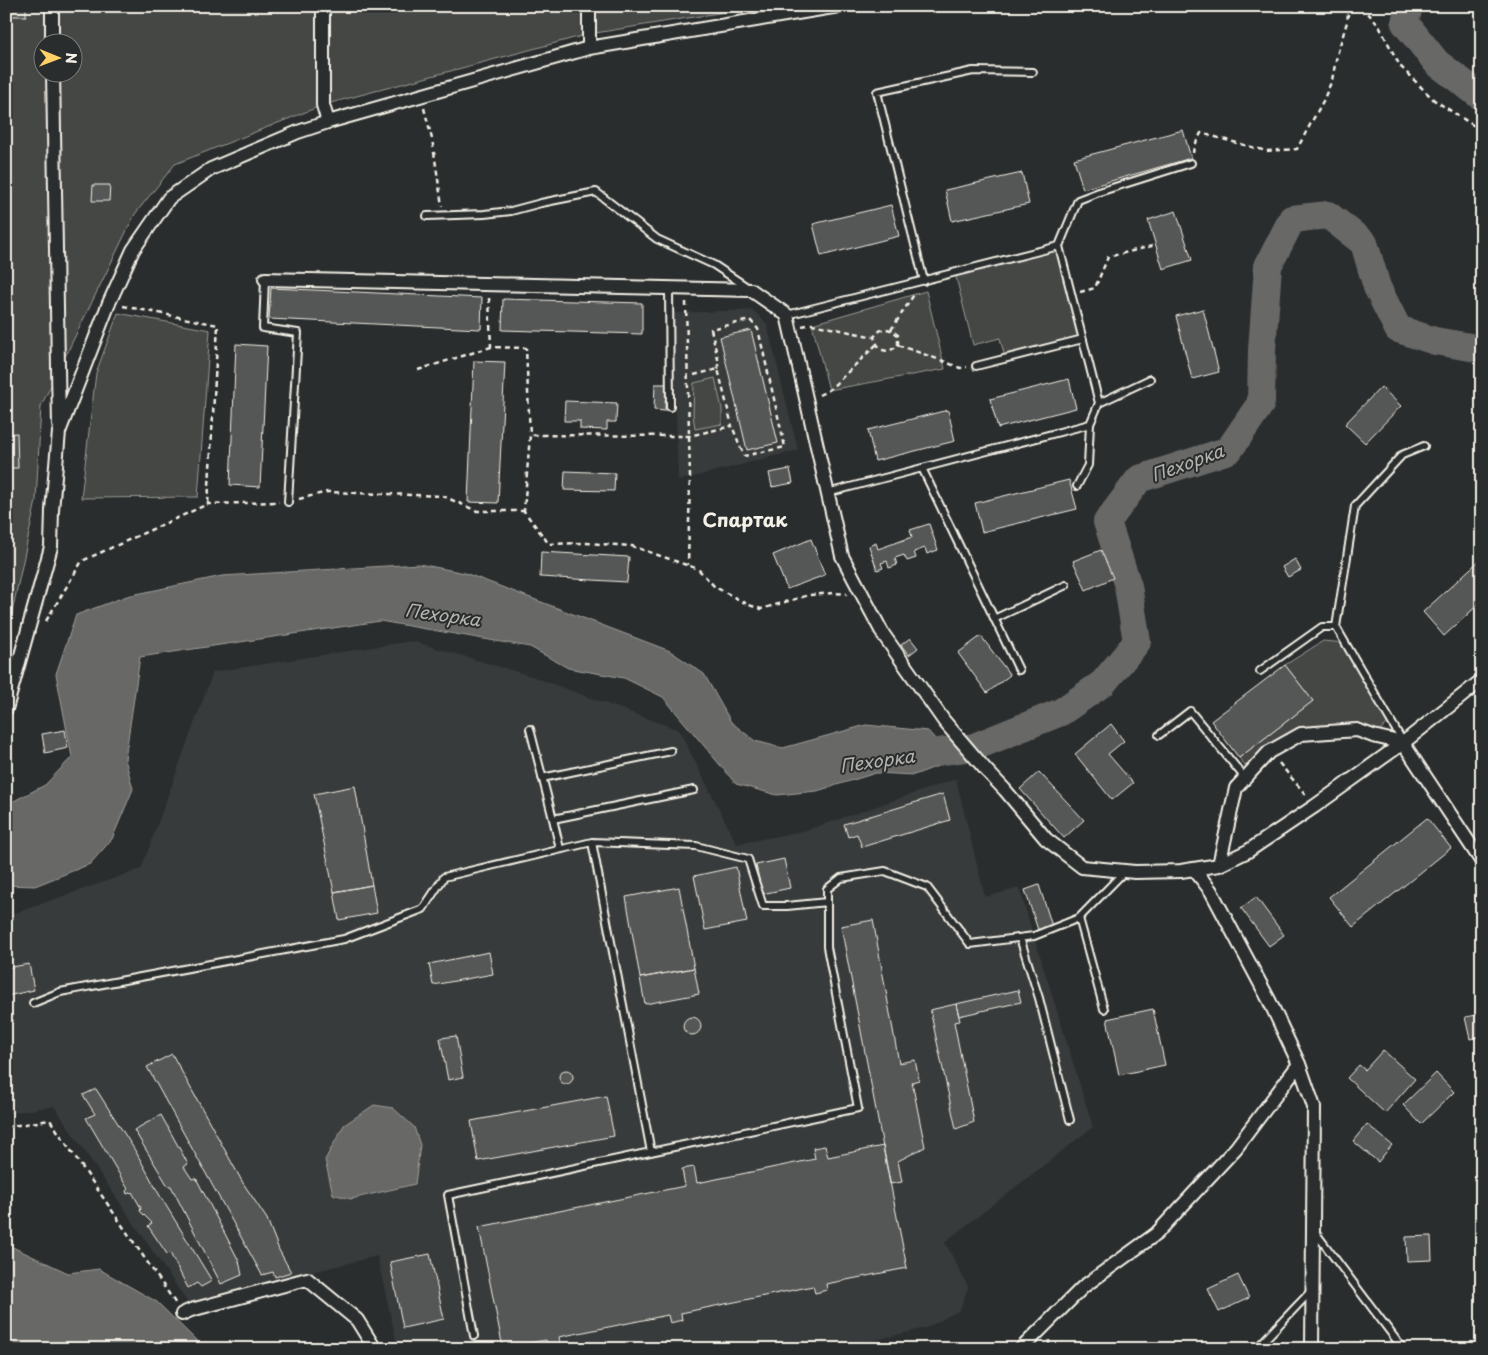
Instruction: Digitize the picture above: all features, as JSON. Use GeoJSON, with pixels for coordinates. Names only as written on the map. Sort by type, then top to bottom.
{"type":"FeatureCollection","features":[{"type":"Feature","properties":{"kind":"street"},"geometry":{"type":"LineString","coordinates":[[52,6],[52,32]]}},
{"type":"Feature","properties":{"kind":"street"},"geometry":{"type":"LineString","coordinates":[[323,6],[323,105],[328,122]]}},
{"type":"Feature","properties":{"kind":"street"},"geometry":{"type":"LineString","coordinates":[[589,6],[589,48]]}},
{"type":"Feature","properties":{"kind":"street"},"geometry":{"type":"LineString","coordinates":[[59,432],[109,303],[133,250],[169,198],[211,169],[298,132],[328,122],[589,48],[839,6]]}},
{"type":"Feature","properties":{"kind":"street"},"geometry":{"type":"LineString","coordinates":[[6,709],[51,547],[52,510],[59,432],[53,82]]}},
{"type":"Feature","properties":{"kind":"street"},"geometry":{"type":"LineString","coordinates":[[265,279],[750,290],[787,315],[842,556],[882,634],[944,721],[986,770],[1046,839],[1082,867],[1125,871],[1181,871],[1219,865],[1248,851],[1315,806],[1403,744],[1482,680]]}},
{"type":"Feature","properties":{"kind":"street"},"geometry":{"type":"LineString","coordinates":[[1219,865],[1236,788],[1269,752],[1302,734],[1357,730],[1403,744],[1482,862]]}},
{"type":"Feature","properties":{"kind":"street"},"geometry":{"type":"LineString","coordinates":[[1194,869],[1211,891],[1270,1000],[1299,1064],[1314,1107],[1312,1349]]}},
{"type":"Feature","properties":{"kind":"street"},"geometry":{"type":"LineString","coordinates":[[1021,1349],[1083,1287],[1156,1234],[1236,1148],[1299,1064]]}},
{"type":"Feature","properties":{"kind":"street"},"geometry":{"type":"LineString","coordinates":[[182,1314],[307,1278],[357,1320],[375,1349]]}},
{"type":"Feature","properties":{"kind":"lane"},"geometry":{"type":"LineString","coordinates":[[924,281],[877,92],[973,71],[1033,72]]}},
{"type":"Feature","properties":{"kind":"lane"},"geometry":{"type":"LineString","coordinates":[[1077,486],[1088,465],[1090,424],[1099,403],[1059,246],[1078,200],[1098,192],[1191,164]]}},
{"type":"Feature","properties":{"kind":"lane"},"geometry":{"type":"LineString","coordinates":[[427,216],[511,211],[596,192],[656,239],[714,266],[750,290]]}},
{"type":"Feature","properties":{"kind":"lane"},"geometry":{"type":"LineString","coordinates":[[787,315],[1059,246]]}},
{"type":"Feature","properties":{"kind":"lane"},"geometry":{"type":"LineString","coordinates":[[265,279],[263,328],[298,333],[288,502]]}},
{"type":"Feature","properties":{"kind":"lane"},"geometry":{"type":"LineString","coordinates":[[669,288],[670,407]]}},
{"type":"Feature","properties":{"kind":"lane"},"geometry":{"type":"LineString","coordinates":[[976,366],[1083,339]]}},
{"type":"Feature","properties":{"kind":"lane"},"geometry":{"type":"LineString","coordinates":[[1099,403],[1150,379]]}},
{"type":"Feature","properties":{"kind":"lane"},"geometry":{"type":"LineString","coordinates":[[827,493],[1090,424]]}},
{"type":"Feature","properties":{"kind":"lane"},"geometry":{"type":"LineString","coordinates":[[1403,744],[1336,627],[1355,506],[1402,455],[1424,446]]}},
{"type":"Feature","properties":{"kind":"lane"},"geometry":{"type":"LineString","coordinates":[[922,468],[1019,670]]}},
{"type":"Feature","properties":{"kind":"lane"},"geometry":{"type":"LineString","coordinates":[[994,619],[1066,585]]}},
{"type":"Feature","properties":{"kind":"lane"},"geometry":{"type":"LineString","coordinates":[[1260,671],[1322,627],[1336,627]]}},
{"type":"Feature","properties":{"kind":"lane"},"geometry":{"type":"LineString","coordinates":[[1159,736],[1190,711],[1245,778]]}},
{"type":"Feature","properties":{"kind":"lane"},"geometry":{"type":"LineString","coordinates":[[530,729],[560,849]]}},
{"type":"Feature","properties":{"kind":"lane"},"geometry":{"type":"LineString","coordinates":[[542,778],[671,752]]}},
{"type":"Feature","properties":{"kind":"lane"},"geometry":{"type":"LineString","coordinates":[[553,820],[694,790]]}},
{"type":"Feature","properties":{"kind":"lane"},"geometry":{"type":"LineString","coordinates":[[592,842],[651,1152]]}},
{"type":"Feature","properties":{"kind":"lane"},"geometry":{"type":"LineString","coordinates":[[33,1003],[60,992],[344,939],[423,909],[444,878],[592,842],[696,846],[748,859],[763,906],[827,902]]}},
{"type":"Feature","properties":{"kind":"lane"},"geometry":{"type":"LineString","coordinates":[[474,1336],[448,1195],[858,1108],[827,947],[827,889],[840,878],[886,871],[927,887],[970,944],[1034,936],[1079,918],[1125,871]]}},
{"type":"Feature","properties":{"kind":"lane"},"geometry":{"type":"LineString","coordinates":[[1079,918],[1104,1009]]}},
{"type":"Feature","properties":{"kind":"lane"},"geometry":{"type":"LineString","coordinates":[[1020,938],[1039,998],[1070,1120]]}},
{"type":"Feature","properties":{"kind":"lane"},"geometry":{"type":"LineString","coordinates":[[1313,1230],[1403,1349]]}},
{"type":"Feature","properties":{"kind":"lane"},"geometry":{"type":"LineString","coordinates":[[1256,1349],[1313,1290]]}},
{"type":"Feature","properties":{"kind":"path"},"geometry":{"type":"LineString","coordinates":[[1191,164],[1194,147],[1201,133],[1266,151],[1297,149],[1332,80],[1337,54],[1347,22],[1349,6]]}},
{"type":"Feature","properties":{"kind":"path"},"geometry":{"type":"LineString","coordinates":[[1362,6],[1379,26],[1400,66],[1434,100],[1482,131]]}},
{"type":"Feature","properties":{"kind":"path"},"geometry":{"type":"LineString","coordinates":[[420,96],[432,139],[443,215]]}},
{"type":"Feature","properties":{"kind":"path"},"geometry":{"type":"LineString","coordinates":[[1072,293],[1095,288],[1108,258],[1156,244]]}},
{"type":"Feature","properties":{"kind":"path"},"geometry":{"type":"LineString","coordinates":[[891,330],[924,281]]}},
{"type":"Feature","properties":{"kind":"path"},"geometry":{"type":"LineString","coordinates":[[489,284],[491,347]]}},
{"type":"Feature","properties":{"kind":"path"},"geometry":{"type":"LineString","coordinates":[[686,288],[690,478],[688,565]]}},
{"type":"Feature","properties":{"kind":"path"},"geometry":{"type":"LineString","coordinates":[[109,303],[218,326],[208,504]]}},
{"type":"Feature","properties":{"kind":"path"},"geometry":{"type":"LineString","coordinates":[[750,320],[758,329],[785,447],[744,456],[732,426],[718,369],[718,359],[711,329],[750,320]]}},
{"type":"Feature","properties":{"kind":"path"},"geometry":{"type":"LineString","coordinates":[[790,329],[812,324],[874,337]]}},
{"type":"Feature","properties":{"kind":"path"},"geometry":{"type":"LineString","coordinates":[[874,337],[883,329],[891,330],[898,335],[898,345]]}},
{"type":"Feature","properties":{"kind":"path"},"geometry":{"type":"LineString","coordinates":[[874,337],[876,345],[881,350],[887,351],[898,345]]}},
{"type":"Feature","properties":{"kind":"path"},"geometry":{"type":"LineString","coordinates":[[829,390],[876,345]]}},
{"type":"Feature","properties":{"kind":"path"},"geometry":{"type":"LineString","coordinates":[[898,345],[960,368],[976,366]]}},
{"type":"Feature","properties":{"kind":"path"},"geometry":{"type":"LineString","coordinates":[[418,370],[491,347],[526,348],[530,435],[524,511],[549,544],[632,546],[698,569],[715,587],[749,605],[761,609],[809,595],[834,593],[851,595],[867,603]]}},
{"type":"Feature","properties":{"kind":"path"},"geometry":{"type":"LineString","coordinates":[[694,375],[718,369]]}},
{"type":"Feature","properties":{"kind":"path"},"geometry":{"type":"LineString","coordinates":[[530,435],[689,436],[732,426]]}},
{"type":"Feature","properties":{"kind":"path"},"geometry":{"type":"LineString","coordinates":[[45,622],[82,561],[208,504],[288,502],[327,492],[443,496],[477,511],[524,511]]}},
{"type":"Feature","properties":{"kind":"path"},"geometry":{"type":"LineString","coordinates":[[1269,752],[1315,806]]}},
{"type":"Feature","properties":{"kind":"path"},"geometry":{"type":"LineString","coordinates":[[6,1127],[50,1120],[182,1314]]}},
{"type":"Feature","properties":{"kind":"shaded area"},"geometry":{"type":"Polygon","coordinates":[[[6,6],[762,6],[589,34],[323,105],[175,164],[135,214],[41,406],[36,501],[6,640],[6,6]]]}},
{"type":"Feature","properties":{"kind":"shaded area"},"geometry":{"type":"Polygon","coordinates":[[[1059,246],[1083,339],[1005,358],[1000,338],[973,345],[955,273],[1059,246]]]}},
{"type":"Feature","properties":{"kind":"shaded area"},"geometry":{"type":"Polygon","coordinates":[[[926,291],[945,369],[829,390],[812,324],[926,291]]]}},
{"type":"Feature","properties":{"kind":"shaded area"},"geometry":{"type":"Polygon","coordinates":[[[753,310],[767,324],[798,450],[678,481],[673,313],[753,310]]]}},
{"type":"Feature","properties":{"kind":"shaded area"},"geometry":{"type":"Polygon","coordinates":[[[118,313],[210,330],[198,497],[81,498],[96,373],[118,313]]]}},
{"type":"Feature","properties":{"kind":"shaded area"},"geometry":{"type":"Polygon","coordinates":[[[715,378],[722,409],[722,424],[695,429],[693,414],[694,383],[715,378]]]}},
{"type":"Feature","properties":{"kind":"shaded area"},"geometry":{"type":"Polygon","coordinates":[[[412,641],[531,676],[679,730],[737,844],[807,830],[956,779],[985,897],[1019,888],[1093,1127],[945,1242],[968,1287],[960,1310],[926,1328],[838,1349],[398,1349],[377,1256],[188,1303],[54,1106],[6,1114],[6,916],[141,869],[213,672],[412,641]]]}},
{"type":"Feature","properties":{"kind":"shaded area"},"geometry":{"type":"Polygon","coordinates":[[[1323,641],[1346,643],[1391,721],[1373,736],[1301,734],[1250,772],[1239,758],[1313,701],[1285,665],[1323,641]]]}},
{"type":"Feature","properties":{"kind":"water"},"geometry":{"type":"Polygon","coordinates":[[[419,564],[465,573],[670,651],[704,674],[731,722],[755,741],[783,748],[866,725],[928,731],[954,760],[914,775],[876,773],[817,791],[777,795],[736,784],[663,697],[624,678],[568,668],[530,647],[380,621],[140,657],[125,759],[133,789],[112,839],[90,864],[35,886],[6,885],[6,804],[45,785],[72,757],[56,674],[76,615],[127,596],[222,576],[419,564]]]}},
{"type":"Feature","properties":{"kind":"water"},"geometry":{"type":"Polygon","coordinates":[[[374,1105],[393,1108],[414,1127],[420,1145],[415,1184],[351,1199],[333,1194],[325,1160],[344,1125],[374,1105]]]}},
{"type":"Feature","properties":{"kind":"water"},"geometry":{"type":"Polygon","coordinates":[[[6,1244],[68,1273],[99,1269],[157,1302],[205,1349],[6,1349],[6,1244]]]}},
{"type":"Feature","properties":{"kind":"building"},"geometry":{"type":"Polygon","coordinates":[[[6,6],[26,6],[26,16],[6,16],[6,6]]]}},
{"type":"Feature","properties":{"kind":"building"},"geometry":{"type":"Polygon","coordinates":[[[1183,130],[1191,158],[1083,189],[1074,159],[1183,130]]]}},
{"type":"Feature","properties":{"kind":"building"},"geometry":{"type":"Polygon","coordinates":[[[1022,173],[1029,204],[952,221],[945,190],[1022,173]]]}},
{"type":"Feature","properties":{"kind":"building"},"geometry":{"type":"Polygon","coordinates":[[[93,185],[110,185],[109,201],[92,201],[93,185]]]}},
{"type":"Feature","properties":{"kind":"building"},"geometry":{"type":"Polygon","coordinates":[[[891,205],[899,236],[821,256],[813,224],[891,205]]]}},
{"type":"Feature","properties":{"kind":"building"},"geometry":{"type":"Polygon","coordinates":[[[1176,211],[1192,260],[1163,269],[1148,220],[1176,211]]]}},
{"type":"Feature","properties":{"kind":"building"},"geometry":{"type":"Polygon","coordinates":[[[271,288],[482,298],[481,329],[269,319],[271,288]]]}},
{"type":"Feature","properties":{"kind":"building"},"geometry":{"type":"Polygon","coordinates":[[[503,299],[642,303],[642,334],[502,330],[503,299]]]}},
{"type":"Feature","properties":{"kind":"building"},"geometry":{"type":"Polygon","coordinates":[[[1203,309],[1219,372],[1192,379],[1176,316],[1203,309]]]}},
{"type":"Feature","properties":{"kind":"building"},"geometry":{"type":"Polygon","coordinates":[[[751,330],[778,443],[747,450],[720,337],[751,330]]]}},
{"type":"Feature","properties":{"kind":"building"},"geometry":{"type":"Polygon","coordinates":[[[236,344],[267,346],[260,487],[230,485],[236,344]]]}},
{"type":"Feature","properties":{"kind":"building"},"geometry":{"type":"Polygon","coordinates":[[[474,361],[505,362],[498,503],[468,502],[474,361]]]}},
{"type":"Feature","properties":{"kind":"building"},"geometry":{"type":"Polygon","coordinates":[[[1069,379],[1076,408],[998,428],[990,399],[1069,379]]]}},
{"type":"Feature","properties":{"kind":"building"},"geometry":{"type":"Polygon","coordinates":[[[655,384],[666,384],[665,411],[654,410],[655,384]]]}},
{"type":"Feature","properties":{"kind":"building"},"geometry":{"type":"Polygon","coordinates":[[[1381,387],[1401,406],[1365,443],[1345,424],[1381,387]]]}},
{"type":"Feature","properties":{"kind":"building"},"geometry":{"type":"Polygon","coordinates":[[[565,401],[617,403],[616,422],[607,422],[607,430],[580,429],[580,421],[564,421],[565,401]]]}},
{"type":"Feature","properties":{"kind":"building"},"geometry":{"type":"Polygon","coordinates":[[[948,410],[955,441],[875,461],[868,430],[948,410]]]}},
{"type":"Feature","properties":{"kind":"building"},"geometry":{"type":"Polygon","coordinates":[[[17,433],[18,468],[6,468],[6,434],[17,433]]]}},
{"type":"Feature","properties":{"kind":"building"},"geometry":{"type":"Polygon","coordinates":[[[790,469],[793,483],[772,487],[769,473],[790,469]]]}},
{"type":"Feature","properties":{"kind":"building"},"geometry":{"type":"Polygon","coordinates":[[[565,471],[615,473],[614,491],[564,490],[565,471]]]}},
{"type":"Feature","properties":{"kind":"building"},"geometry":{"type":"Polygon","coordinates":[[[1069,480],[1077,509],[982,532],[975,503],[1069,480]]]}},
{"type":"Feature","properties":{"kind":"building"},"geometry":{"type":"Polygon","coordinates":[[[929,524],[938,550],[927,554],[925,548],[914,552],[916,558],[907,561],[904,555],[895,558],[897,565],[889,568],[887,561],[881,563],[883,568],[877,570],[869,546],[876,543],[878,549],[912,537],[910,530],[929,524]]]}},
{"type":"Feature","properties":{"kind":"building"},"geometry":{"type":"Polygon","coordinates":[[[811,539],[825,575],[787,589],[773,555],[811,539]]]}},
{"type":"Feature","properties":{"kind":"building"},"geometry":{"type":"Polygon","coordinates":[[[1101,550],[1113,578],[1086,590],[1073,561],[1101,550]]]}},
{"type":"Feature","properties":{"kind":"building"},"geometry":{"type":"Polygon","coordinates":[[[541,552],[629,557],[627,582],[540,577],[541,552]]]}},
{"type":"Feature","properties":{"kind":"building"},"geometry":{"type":"Polygon","coordinates":[[[1482,558],[1482,601],[1444,636],[1423,612],[1482,558]]]}},
{"type":"Feature","properties":{"kind":"building"},"geometry":{"type":"Polygon","coordinates":[[[1295,559],[1301,570],[1288,577],[1282,567],[1295,559]]]}},
{"type":"Feature","properties":{"kind":"building"},"geometry":{"type":"Polygon","coordinates":[[[981,636],[1010,675],[987,693],[958,653],[981,636]]]}},
{"type":"Feature","properties":{"kind":"building"},"geometry":{"type":"Polygon","coordinates":[[[910,638],[918,648],[909,655],[901,645],[910,638]]]}},
{"type":"Feature","properties":{"kind":"building"},"geometry":{"type":"Polygon","coordinates":[[[1285,665],[1313,701],[1239,758],[1211,721],[1285,665]]]}},
{"type":"Feature","properties":{"kind":"building"},"geometry":{"type":"Polygon","coordinates":[[[1111,724],[1124,741],[1108,754],[1133,783],[1112,800],[1075,754],[1111,724]]]}},
{"type":"Feature","properties":{"kind":"building"},"geometry":{"type":"Polygon","coordinates":[[[65,730],[68,748],[45,753],[42,734],[65,730]]]}},
{"type":"Feature","properties":{"kind":"building"},"geometry":{"type":"Polygon","coordinates":[[[1039,772],[1084,820],[1064,838],[1020,789],[1039,772]]]}},
{"type":"Feature","properties":{"kind":"building"},"geometry":{"type":"Polygon","coordinates":[[[355,786],[372,885],[334,892],[314,794],[355,786]]]}},
{"type":"Feature","properties":{"kind":"building"},"geometry":{"type":"Polygon","coordinates":[[[943,794],[950,820],[862,847],[857,834],[848,837],[844,824],[943,794]]]}},
{"type":"Feature","properties":{"kind":"building"},"geometry":{"type":"Polygon","coordinates":[[[1427,818],[1451,848],[1353,927],[1329,897],[1427,818]]]}},
{"type":"Feature","properties":{"kind":"building"},"geometry":{"type":"Polygon","coordinates":[[[784,859],[790,888],[762,894],[756,865],[784,859]]]}},
{"type":"Feature","properties":{"kind":"building"},"geometry":{"type":"Polygon","coordinates":[[[736,867],[747,922],[705,930],[694,876],[736,867]]]}},
{"type":"Feature","properties":{"kind":"building"},"geometry":{"type":"Polygon","coordinates":[[[372,885],[377,913],[339,920],[334,892],[372,885]]]}},
{"type":"Feature","properties":{"kind":"building"},"geometry":{"type":"Polygon","coordinates":[[[1039,885],[1052,926],[1038,930],[1025,890],[1039,885]]]}},
{"type":"Feature","properties":{"kind":"building"},"geometry":{"type":"Polygon","coordinates":[[[679,887],[694,968],[640,978],[626,897],[679,887]]]}},
{"type":"Feature","properties":{"kind":"building"},"geometry":{"type":"Polygon","coordinates":[[[1256,897],[1284,935],[1269,946],[1241,908],[1256,897]]]}},
{"type":"Feature","properties":{"kind":"building"},"geometry":{"type":"Polygon","coordinates":[[[873,920],[899,1063],[915,1060],[919,1080],[912,1082],[925,1147],[898,1161],[902,1182],[890,1184],[841,926],[873,920]]]}},
{"type":"Feature","properties":{"kind":"building"},"geometry":{"type":"Polygon","coordinates":[[[489,952],[493,974],[433,985],[429,964],[489,952]]]}},
{"type":"Feature","properties":{"kind":"building"},"geometry":{"type":"Polygon","coordinates":[[[29,964],[34,990],[7,996],[6,968],[29,964]]]}},
{"type":"Feature","properties":{"kind":"building"},"geometry":{"type":"Polygon","coordinates":[[[694,968],[699,994],[645,1004],[640,978],[694,968]]]}},
{"type":"Feature","properties":{"kind":"building"},"geometry":{"type":"Polygon","coordinates":[[[1018,990],[1021,1002],[959,1016],[956,1004],[1018,990]]]}},
{"type":"Feature","properties":{"kind":"building"},"geometry":{"type":"Polygon","coordinates":[[[956,1004],[960,1021],[954,1022],[974,1122],[956,1129],[930,1010],[956,1004]]]}},
{"type":"Feature","properties":{"kind":"building"},"geometry":{"type":"Polygon","coordinates":[[[1153,1009],[1165,1065],[1119,1075],[1107,1019],[1153,1009]]]}},
{"type":"Feature","properties":{"kind":"building"},"geometry":{"type":"Polygon","coordinates":[[[1482,1014],[1482,1036],[1470,1039],[1465,1017],[1482,1014]]]}},
{"type":"Feature","properties":{"kind":"building"},"geometry":{"type":"Polygon","coordinates":[[[688,1017],[696,1017],[701,1022],[699,1033],[688,1035],[683,1030],[683,1022],[688,1017]]]}},
{"type":"Feature","properties":{"kind":"building"},"geometry":{"type":"Polygon","coordinates":[[[456,1036],[463,1077],[448,1080],[440,1038],[456,1036]]]}},
{"type":"Feature","properties":{"kind":"building"},"geometry":{"type":"Polygon","coordinates":[[[1383,1050],[1415,1079],[1385,1113],[1347,1078],[1359,1065],[1365,1070],[1383,1050]]]}},
{"type":"Feature","properties":{"kind":"building"},"geometry":{"type":"Polygon","coordinates":[[[172,1054],[243,1183],[267,1219],[279,1250],[291,1272],[275,1277],[273,1272],[262,1275],[147,1067],[172,1054]]]}},
{"type":"Feature","properties":{"kind":"building"},"geometry":{"type":"Polygon","coordinates":[[[563,1070],[569,1070],[573,1077],[569,1084],[563,1084],[559,1080],[559,1074],[563,1070]]]}},
{"type":"Feature","properties":{"kind":"building"},"geometry":{"type":"Polygon","coordinates":[[[1436,1073],[1454,1092],[1421,1124],[1403,1105],[1436,1073]]]}},
{"type":"Feature","properties":{"kind":"building"},"geometry":{"type":"Polygon","coordinates":[[[96,1089],[136,1152],[159,1194],[212,1281],[201,1287],[197,1283],[188,1288],[170,1253],[167,1254],[148,1226],[152,1223],[140,1211],[141,1208],[132,1192],[127,1194],[126,1191],[128,1189],[86,1118],[95,1114],[83,1095],[96,1089]]]}},
{"type":"Feature","properties":{"kind":"building"},"geometry":{"type":"Polygon","coordinates":[[[606,1096],[614,1136],[478,1161],[471,1121],[606,1096]]]}},
{"type":"Feature","properties":{"kind":"building"},"geometry":{"type":"Polygon","coordinates":[[[161,1115],[188,1164],[184,1167],[192,1179],[196,1178],[239,1261],[242,1275],[221,1284],[171,1186],[168,1186],[134,1130],[161,1115]]]}},
{"type":"Feature","properties":{"kind":"building"},"geometry":{"type":"Polygon","coordinates":[[[1367,1124],[1392,1145],[1378,1162],[1353,1141],[1367,1124]]]}},
{"type":"Feature","properties":{"kind":"building"},"geometry":{"type":"Polygon","coordinates":[[[825,1146],[828,1157],[883,1146],[907,1268],[826,1284],[827,1290],[815,1293],[813,1286],[681,1313],[682,1320],[670,1323],[668,1315],[559,1337],[561,1346],[548,1348],[546,1340],[503,1348],[479,1227],[685,1186],[682,1169],[694,1167],[697,1183],[815,1159],[813,1148],[825,1146]]]}},
{"type":"Feature","properties":{"kind":"building"},"geometry":{"type":"Polygon","coordinates":[[[1431,1236],[1432,1260],[1407,1261],[1406,1237],[1431,1236]]]}},
{"type":"Feature","properties":{"kind":"building"},"geometry":{"type":"Polygon","coordinates":[[[430,1254],[444,1319],[403,1328],[390,1262],[430,1254]]]}},
{"type":"Feature","properties":{"kind":"building"},"geometry":{"type":"Polygon","coordinates":[[[1238,1275],[1249,1298],[1219,1312],[1208,1289],[1238,1275]]]}},
{"type":"Feature","properties":{"kind":"waterway","name":"Пехорка"},"geometry":{"type":"LineString","coordinates":[[1409,6],[1405,23],[1437,63],[1482,97]]}},
{"type":"Feature","properties":{"kind":"waterway","name":"Пехорка"},"geometry":{"type":"LineString","coordinates":[[908,756],[974,747],[1061,712],[1103,683],[1137,642],[1128,586],[1107,522],[1139,479],[1229,450],[1261,403],[1262,350],[1268,266],[1292,219],[1328,215],[1364,243],[1377,287],[1398,329],[1435,341],[1482,349]]}},
{"type":"Feature","properties":{"kind":"district","name":"Спартак"},"geometry":{"type":"Point","coordinates":[745,519]}}]}
